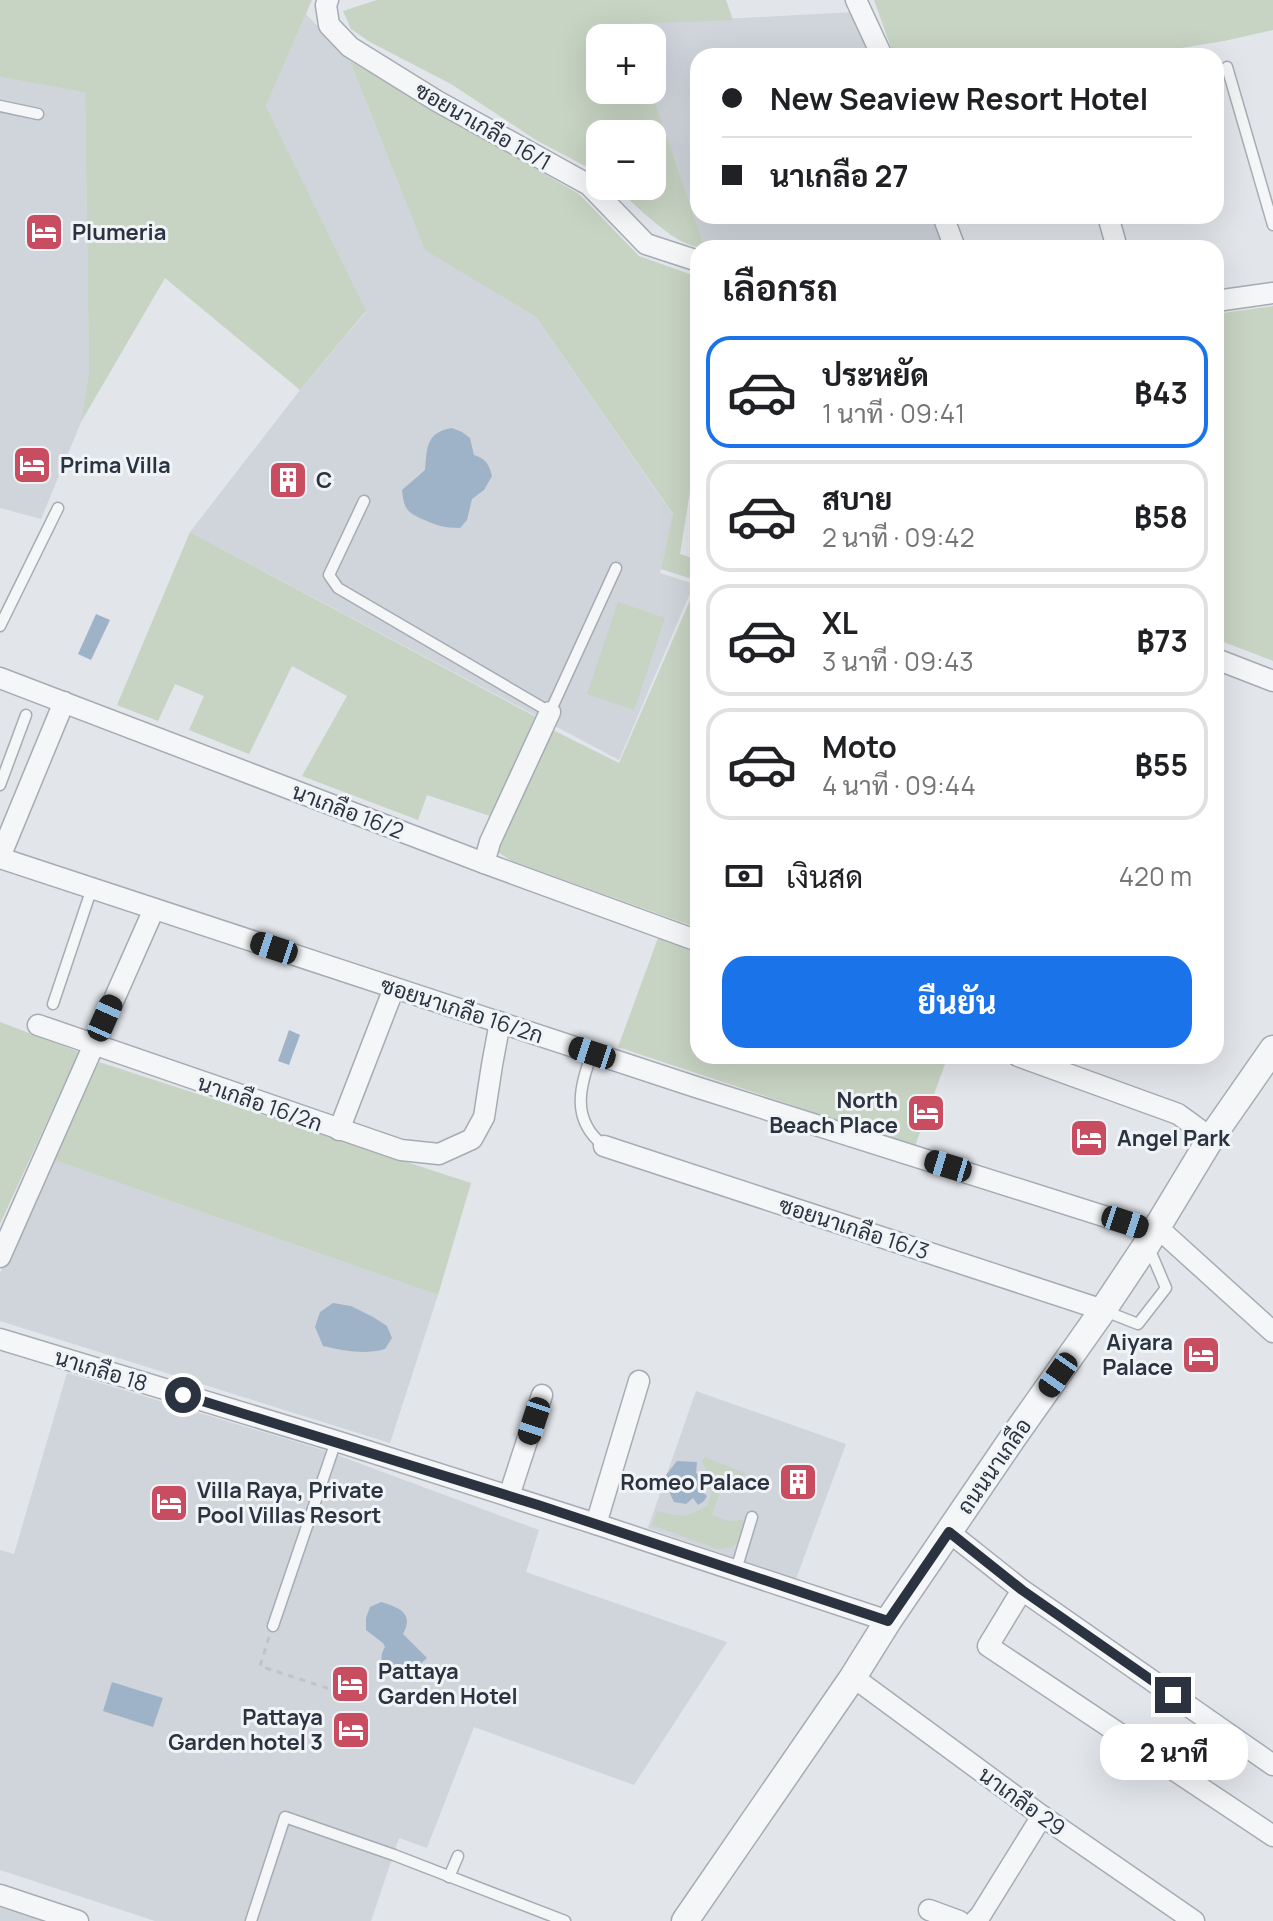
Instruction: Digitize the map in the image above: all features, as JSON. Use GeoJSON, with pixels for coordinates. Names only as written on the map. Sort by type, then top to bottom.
{"type":"FeatureCollection","features":[{"type":"Feature","properties":{"kind":"street","name":"ซอยนาเกลือ 16/1"},"geometry":{"type":"LineString","coordinates":[[328,0],[329,25],[350,47],[449,108],[589,185],[646,244],[690,258]]}},
{"type":"Feature","properties":{"kind":"street"},"geometry":{"type":"LineString","coordinates":[[856,0],[878,48]]}},
{"type":"Feature","properties":{"kind":"street"},"geometry":{"type":"LineString","coordinates":[[1224,300],[1273,293]]}},
{"type":"Feature","properties":{"kind":"street"},"geometry":{"type":"LineString","coordinates":[[1224,662],[1273,681]]}},
{"type":"Feature","properties":{"kind":"street","name":"นาเกลือ 16/2"},"geometry":{"type":"LineString","coordinates":[[0,678],[690,938]]}},
{"type":"Feature","properties":{"kind":"street"},"geometry":{"type":"LineString","coordinates":[[0,858],[64,702]]}},
{"type":"Feature","properties":{"kind":"street"},"geometry":{"type":"LineString","coordinates":[[484,863],[490,842],[550,712]]}},
{"type":"Feature","properties":{"kind":"street","name":"ซอยนาเกลือ 16/2ก"},"geometry":{"type":"LineString","coordinates":[[0,858],[1153,1234]]}},
{"type":"Feature","properties":{"kind":"street"},"geometry":{"type":"LineString","coordinates":[[0,1257],[154,909]]}},
{"type":"Feature","properties":{"kind":"street","name":"นาเกลือ 16/2ก"},"geometry":{"type":"LineString","coordinates":[[38,1025],[339,1130],[394,988]]}},
{"type":"Feature","properties":{"kind":"street"},"geometry":{"type":"LineString","coordinates":[[339,1130],[416,1153],[439,1154],[472,1139],[484,1117],[500,1022]]}},
{"type":"Feature","properties":{"kind":"street","name":"ถนนนาเกลือ"},"geometry":{"type":"LineString","coordinates":[[685,1921],[1103,1310],[1211,1138],[1271,1057]]}},
{"type":"Feature","properties":{"kind":"street"},"geometry":{"type":"LineString","coordinates":[[1040,1064],[1178,1114],[1211,1138]]}},
{"type":"Feature","properties":{"kind":"street","name":"ซอยนาเกลือ 16/3"},"geometry":{"type":"LineString","coordinates":[[604,1146],[1103,1310]]}},
{"type":"Feature","properties":{"kind":"street"},"geometry":{"type":"LineString","coordinates":[[1153,1234],[1273,1332]]}},
{"type":"Feature","properties":{"kind":"street","name":"นาเกลือ 18"},"geometry":{"type":"LineString","coordinates":[[0,1339],[336,1441],[888,1621]]}},
{"type":"Feature","properties":{"kind":"street"},"geometry":{"type":"LineString","coordinates":[[596,1524],[639,1381]]}},
{"type":"Feature","properties":{"kind":"street"},"geometry":{"type":"LineString","coordinates":[[509,1496],[542,1395]]}},
{"type":"Feature","properties":{"kind":"street"},"geometry":{"type":"LineString","coordinates":[[949,1532],[1022,1590],[1273,1765]]}},
{"type":"Feature","properties":{"kind":"street"},"geometry":{"type":"LineString","coordinates":[[1022,1590],[988,1646],[1273,1836]]}},
{"type":"Feature","properties":{"kind":"street","name":"นาเกลือ 29"},"geometry":{"type":"LineString","coordinates":[[853,1677],[1042,1816],[1194,1921]]}},
{"type":"Feature","properties":{"kind":"street"},"geometry":{"type":"LineString","coordinates":[[975,1921],[1042,1816]]}},
{"type":"Feature","properties":{"kind":"street"},"geometry":{"type":"LineString","coordinates":[[0,1895],[78,1921]]}},
{"type":"Feature","properties":{"kind":"street"},"geometry":{"type":"LineString","coordinates":[[929,1910],[959,1921]]}},
{"type":"Feature","properties":{"kind":"lane"},"geometry":{"type":"LineString","coordinates":[[1227,67],[1273,225]]}},
{"type":"Feature","properties":{"kind":"lane"},"geometry":{"type":"LineString","coordinates":[[0,106],[38,114]]}},
{"type":"Feature","properties":{"kind":"lane"},"geometry":{"type":"LineString","coordinates":[[364,501],[329,575],[338,588],[550,712],[616,568]]}},
{"type":"Feature","properties":{"kind":"lane"},"geometry":{"type":"LineString","coordinates":[[0,626],[58,508]]}},
{"type":"Feature","properties":{"kind":"lane"},"geometry":{"type":"LineString","coordinates":[[0,785],[26,715]]}},
{"type":"Feature","properties":{"kind":"lane"},"geometry":{"type":"LineString","coordinates":[[53,1004],[92,888]]}},
{"type":"Feature","properties":{"kind":"lane"},"geometry":{"type":"LineString","coordinates":[[592,1053],[580,1090],[581,1106],[591,1134],[604,1146]]}},
{"type":"Feature","properties":{"kind":"lane"},"geometry":{"type":"LineString","coordinates":[[1103,1310],[1138,1324],[1166,1288],[1153,1234]]}},
{"type":"Feature","properties":{"kind":"lane"},"geometry":{"type":"LineString","coordinates":[[273,1626],[336,1441]]}},
{"type":"Feature","properties":{"kind":"lane"},"geometry":{"type":"LineString","coordinates":[[736,1570],[752,1517]]}},
{"type":"Feature","properties":{"kind":"lane"},"geometry":{"type":"LineString","coordinates":[[251,1921],[285,1817],[565,1921]]}},
{"type":"Feature","properties":{"kind":"lane"},"geometry":{"type":"LineString","coordinates":[[449,1877],[458,1856]]}},
{"type":"Feature","properties":{"kind":"path"},"geometry":{"type":"LineString","coordinates":[[273,1626],[260,1666],[360,1699]]}},
{"type":"Feature","properties":{"kind":"shaded area"},"geometry":{"type":"Polygon","coordinates":[[[854,12],[868,48],[690,48],[690,204],[666,134],[666,120],[661,120],[656,104],[666,104],[666,24],[629,24],[854,12]]]}},
{"type":"Feature","properties":{"kind":"shaded area"},"geometry":{"type":"Polygon","coordinates":[[[306,14],[350,61],[425,249],[536,317],[673,515],[660,573],[690,583],[690,593],[619,760],[190,532],[300,390],[366,312],[266,106],[306,14]]]}},
{"type":"Feature","properties":{"kind":"shaded area","name":"Plumeria"},"geometry":{"type":"Polygon","coordinates":[[[0,77],[85,91],[89,373],[81,422],[41,519],[0,508],[0,77]]]}},
{"type":"Feature","properties":{"kind":"shaded area"},"geometry":{"type":"Polygon","coordinates":[[[697,224],[938,224],[945,240],[702,240],[697,224]]]}},
{"type":"Feature","properties":{"kind":"shaded area"},"geometry":{"type":"Polygon","coordinates":[[[54,1160],[438,1295],[390,1443],[0,1321],[0,1273],[54,1160]]]}},
{"type":"Feature","properties":{"kind":"shaded area","name":"Pattaya Garden Hotel"},"geometry":{"type":"Polygon","coordinates":[[[67,1373],[326,1451],[539,1530],[526,1572],[727,1642],[634,1785],[474,1727],[427,1848],[399,1838],[371,1921],[155,1921],[0,1870],[0,1550],[14,1554],[67,1373]]]}},
{"type":"Feature","properties":{"kind":"shaded area"},"geometry":{"type":"Polygon","coordinates":[[[696,1391],[846,1444],[796,1579],[648,1528],[696,1391]]]}},
{"type":"Feature","properties":{"kind":"shaded area"},"geometry":{"type":"Polygon","coordinates":[[[0,1904],[51,1921],[0,1921],[0,1904]]]}},
{"type":"Feature","properties":{"kind":"green space"},"geometry":{"type":"Polygon","coordinates":[[[0,0],[312,0],[266,106],[366,311],[300,390],[165,278],[81,422],[89,373],[85,92],[0,77],[0,0]]]}},
{"type":"Feature","properties":{"kind":"green space"},"geometry":{"type":"Polygon","coordinates":[[[377,0],[726,0],[733,20],[586,24],[586,104],[656,104],[661,120],[586,120],[586,167],[536,140],[451,84],[351,29],[343,11],[377,0]]]}},
{"type":"Feature","properties":{"kind":"green space"},"geometry":{"type":"Polygon","coordinates":[[[874,0],[1273,0],[1273,30],[1182,48],[891,48],[874,0]]]}},
{"type":"Feature","properties":{"kind":"green space"},"geometry":{"type":"Polygon","coordinates":[[[350,61],[579,194],[639,256],[690,274],[690,491],[680,554],[690,557],[690,578],[661,569],[673,514],[536,317],[425,250],[350,61]]]}},
{"type":"Feature","properties":{"kind":"green space"},"geometry":{"type":"Polygon","coordinates":[[[666,134],[690,204],[690,224],[697,224],[702,240],[690,240],[690,245],[669,234],[630,200],[666,200],[666,134]]]}},
{"type":"Feature","properties":{"kind":"green space"},"geometry":{"type":"Polygon","coordinates":[[[1273,306],[1273,661],[1224,642],[1224,313],[1273,306]]]}},
{"type":"Feature","properties":{"kind":"green space"},"geometry":{"type":"Polygon","coordinates":[[[190,532],[540,719],[496,818],[427,795],[418,820],[302,776],[347,696],[292,666],[249,754],[189,730],[204,696],[175,684],[158,721],[117,705],[190,532]]]}},
{"type":"Feature","properties":{"kind":"green space"},"geometry":{"type":"Polygon","coordinates":[[[690,600],[690,925],[512,861],[496,851],[553,730],[619,763],[690,600]]]}},
{"type":"Feature","properties":{"kind":"green space"},"geometry":{"type":"Polygon","coordinates":[[[618,602],[665,618],[634,710],[587,694],[618,602]]]}},
{"type":"Feature","properties":{"kind":"green space"},"geometry":{"type":"Polygon","coordinates":[[[658,938],[690,949],[690,1064],[945,1064],[915,1146],[618,1047],[658,938]]]}},
{"type":"Feature","properties":{"kind":"green space"},"geometry":{"type":"Polygon","coordinates":[[[0,1022],[79,1052],[0,1224],[0,1022]]]}},
{"type":"Feature","properties":{"kind":"green space"},"geometry":{"type":"Polygon","coordinates":[[[99,1062],[471,1183],[438,1295],[54,1160],[99,1062]]]}},
{"type":"Feature","properties":{"kind":"green space"},"geometry":{"type":"Polygon","coordinates":[[[704,1457],[745,1473],[740,1492],[722,1485],[712,1515],[728,1521],[743,1520],[747,1527],[740,1541],[731,1547],[718,1549],[652,1525],[657,1511],[682,1516],[707,1506],[712,1492],[705,1482],[708,1474],[702,1461],[704,1457]]]}},
{"type":"Feature","properties":{"kind":"water"},"geometry":{"type":"Polygon","coordinates":[[[452,428],[470,438],[474,455],[486,462],[492,476],[484,490],[472,499],[467,520],[460,528],[440,526],[412,514],[405,505],[402,490],[425,470],[433,437],[452,428]]]}},
{"type":"Feature","properties":{"kind":"water"},"geometry":{"type":"Polygon","coordinates":[[[96,614],[110,620],[91,660],[78,654],[96,614]]]}},
{"type":"Feature","properties":{"kind":"water"},"geometry":{"type":"Polygon","coordinates":[[[289,1030],[300,1035],[289,1065],[278,1061],[289,1030]]]}},
{"type":"Feature","properties":{"kind":"water"},"geometry":{"type":"Polygon","coordinates":[[[333,1303],[351,1306],[387,1326],[392,1338],[385,1349],[362,1352],[323,1346],[315,1327],[320,1312],[333,1303]]]}},
{"type":"Feature","properties":{"kind":"water"},"geometry":{"type":"Polygon","coordinates":[[[677,1461],[697,1462],[696,1473],[704,1479],[697,1488],[707,1496],[698,1505],[693,1498],[686,1504],[674,1502],[666,1475],[677,1461]]]}},
{"type":"Feature","properties":{"kind":"water"},"geometry":{"type":"Polygon","coordinates":[[[381,1602],[403,1612],[407,1621],[403,1634],[427,1658],[413,1668],[401,1671],[384,1669],[382,1653],[385,1647],[366,1630],[370,1607],[381,1602]]]}},
{"type":"Feature","properties":{"kind":"water"},"geometry":{"type":"Polygon","coordinates":[[[112,1682],[163,1698],[153,1727],[103,1711],[112,1682]]]}},
{"type":"Feature","properties":{"kind":"place","name":"Plumeria"},"geometry":{"type":"Point","coordinates":[44,232]}},
{"type":"Feature","properties":{"kind":"place","name":"Prima Villa"},"geometry":{"type":"Point","coordinates":[32,465]}},
{"type":"Feature","properties":{"kind":"place","name":"C"},"geometry":{"type":"Point","coordinates":[288,480]}},
{"type":"Feature","properties":{"kind":"place","name":"North Beach Place"},"geometry":{"type":"Point","coordinates":[926,1113]}},
{"type":"Feature","properties":{"kind":"place","name":"Angel Park"},"geometry":{"type":"Point","coordinates":[1089,1138]}},
{"type":"Feature","properties":{"kind":"place","name":"Aiyara Palace"},"geometry":{"type":"Point","coordinates":[1201,1355]}},
{"type":"Feature","properties":{"kind":"place","name":"Romeo Palace"},"geometry":{"type":"Point","coordinates":[798,1482]}},
{"type":"Feature","properties":{"kind":"place","name":"Villa Raya, Private Pool Villas Resort"},"geometry":{"type":"Point","coordinates":[169,1503]}},
{"type":"Feature","properties":{"kind":"place","name":"Pattaya Garden Hotel"},"geometry":{"type":"Point","coordinates":[350,1684]}},
{"type":"Feature","properties":{"kind":"place","name":"Pattaya Garden hotel 3"},"geometry":{"type":"Point","coordinates":[351,1730]}},
{"type":"Feature","properties":{"kind":"route"},"geometry":{"type":"LineString","coordinates":[[183,1395],[538,1505],[888,1621],[949,1532],[1022,1590],[1173,1695]]}}]}
